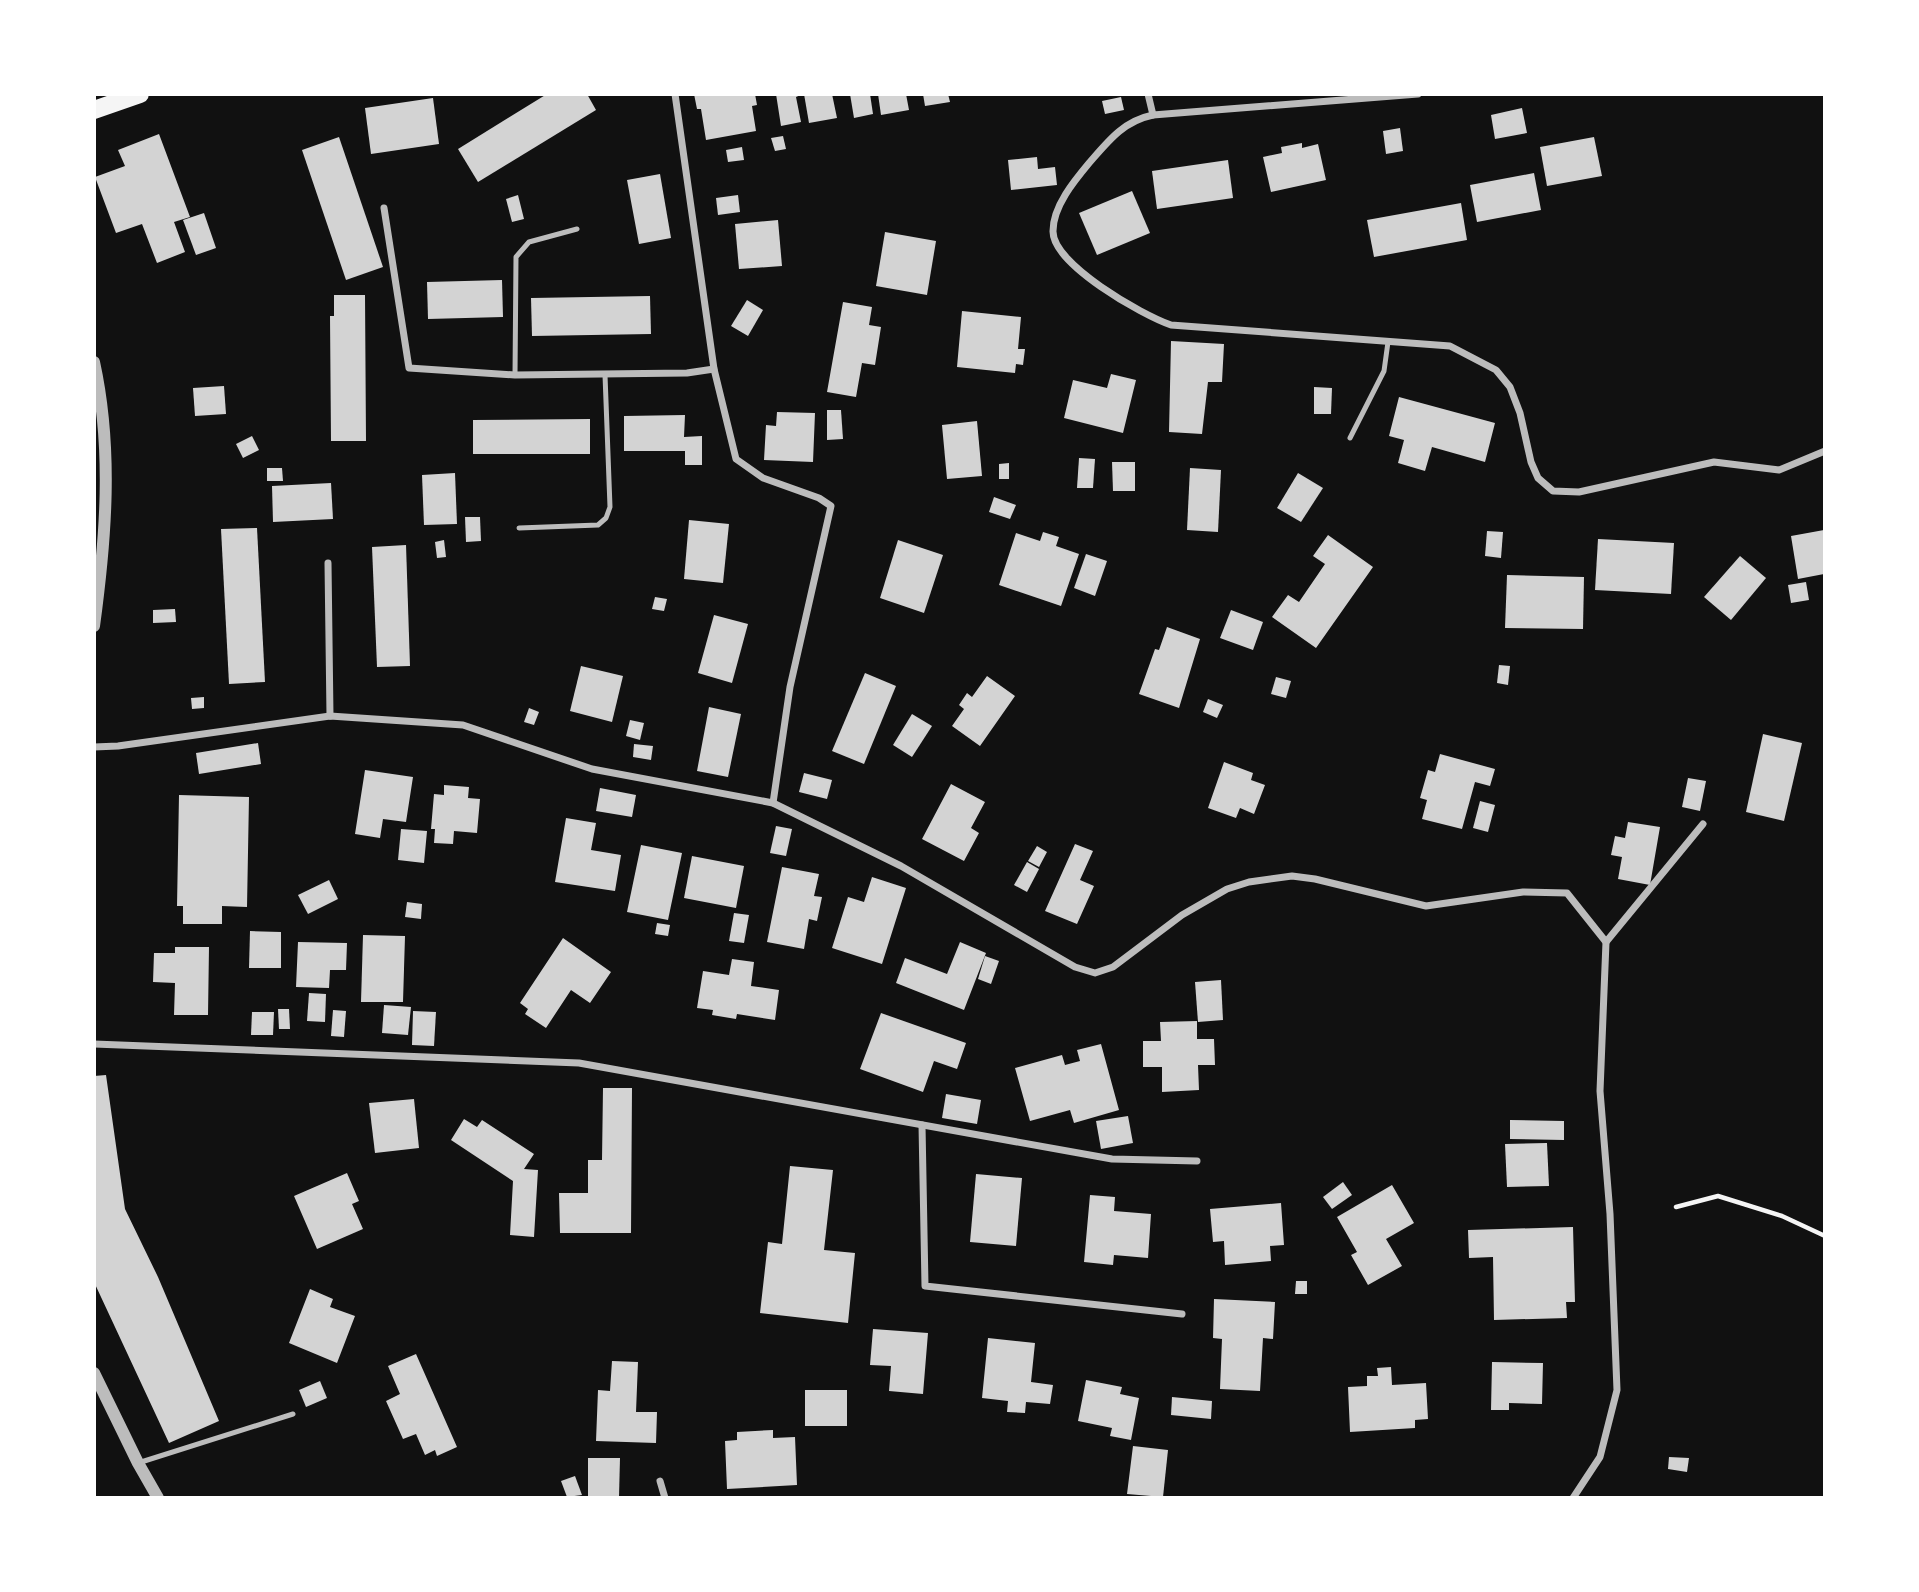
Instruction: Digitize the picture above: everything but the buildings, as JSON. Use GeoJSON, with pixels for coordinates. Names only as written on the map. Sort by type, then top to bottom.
{"type":"FeatureCollection","features":[{"type":"Feature","properties":{"kind":"main road"},"geometry":{"type":"LineString","coordinates":[[94,110],[110,99],[140,94]]}},
{"type":"Feature","properties":{"kind":"street"},"geometry":{"type":"LineString","coordinates":[[675,94],[713,369],[736,458],[763,478],[819,498],[831,506],[790,687],[773,803]]}},
{"type":"Feature","properties":{"kind":"street"},"geometry":{"type":"LineString","coordinates":[[1148,94],[1153,115]]}},
{"type":"Feature","properties":{"kind":"street"},"geometry":{"type":"LineString","coordinates":[[1418,94],[1153,115],[1133,119],[1112,137],[1068,190],[1052,230],[1056,246],[1065,256],[1133,307],[1171,325],[1450,346],[1496,370],[1510,387],[1538,478],[1553,491],[1579,492],[1714,462],[1779,470],[1825,451]]}},
{"type":"Feature","properties":{"kind":"street"},"geometry":{"type":"LineString","coordinates":[[384,208],[409,368],[515,375],[687,373],[713,369]]}},
{"type":"Feature","properties":{"kind":"street"},"geometry":{"type":"LineString","coordinates":[[94,362],[107,489],[104,556],[94,626]]}},
{"type":"Feature","properties":{"kind":"street"},"geometry":{"type":"LineString","coordinates":[[328,563],[330,716]]}},
{"type":"Feature","properties":{"kind":"street"},"geometry":{"type":"LineString","coordinates":[[94,747],[118,747],[330,716],[463,725],[592,769],[773,803],[847,837],[1075,967],[1095,973],[1112,967],[1182,915],[1227,889],[1249,882],[1292,876],[1426,906],[1523,892],[1567,893],[1605,942]]}},
{"type":"Feature","properties":{"kind":"street"},"geometry":{"type":"LineString","coordinates":[[1573,1497],[1600,1457],[1617,1390],[1610,1214],[1600,1091],[1605,942],[1703,824]]}},
{"type":"Feature","properties":{"kind":"street"},"geometry":{"type":"LineString","coordinates":[[94,1044],[579,1063],[1112,1159],[1196,1161]]}},
{"type":"Feature","properties":{"kind":"street"},"geometry":{"type":"LineString","coordinates":[[922,1125],[925,1286],[1182,1314]]}},
{"type":"Feature","properties":{"kind":"street"},"geometry":{"type":"LineString","coordinates":[[94,1373],[138,1463],[158,1497]]}},
{"type":"Feature","properties":{"kind":"street"},"geometry":{"type":"LineString","coordinates":[[660,1481],[665,1497]]}},
{"type":"Feature","properties":{"kind":"lane"},"geometry":{"type":"LineString","coordinates":[[515,375],[516,257],[529,242],[577,229]]}},
{"type":"Feature","properties":{"kind":"lane"},"geometry":{"type":"LineString","coordinates":[[1349,438],[1384,371],[1388,342]]}},
{"type":"Feature","properties":{"kind":"lane"},"geometry":{"type":"LineString","coordinates":[[519,528],[598,525],[606,518],[610,507],[605,375]]}},
{"type":"Feature","properties":{"kind":"lane"},"geometry":{"type":"LineString","coordinates":[[138,1463],[293,1414]]}},
{"type":"Feature","properties":{"kind":"path"},"geometry":{"type":"LineString","coordinates":[[1676,1207],[1718,1196],[1782,1216],[1825,1236]]}}]}
